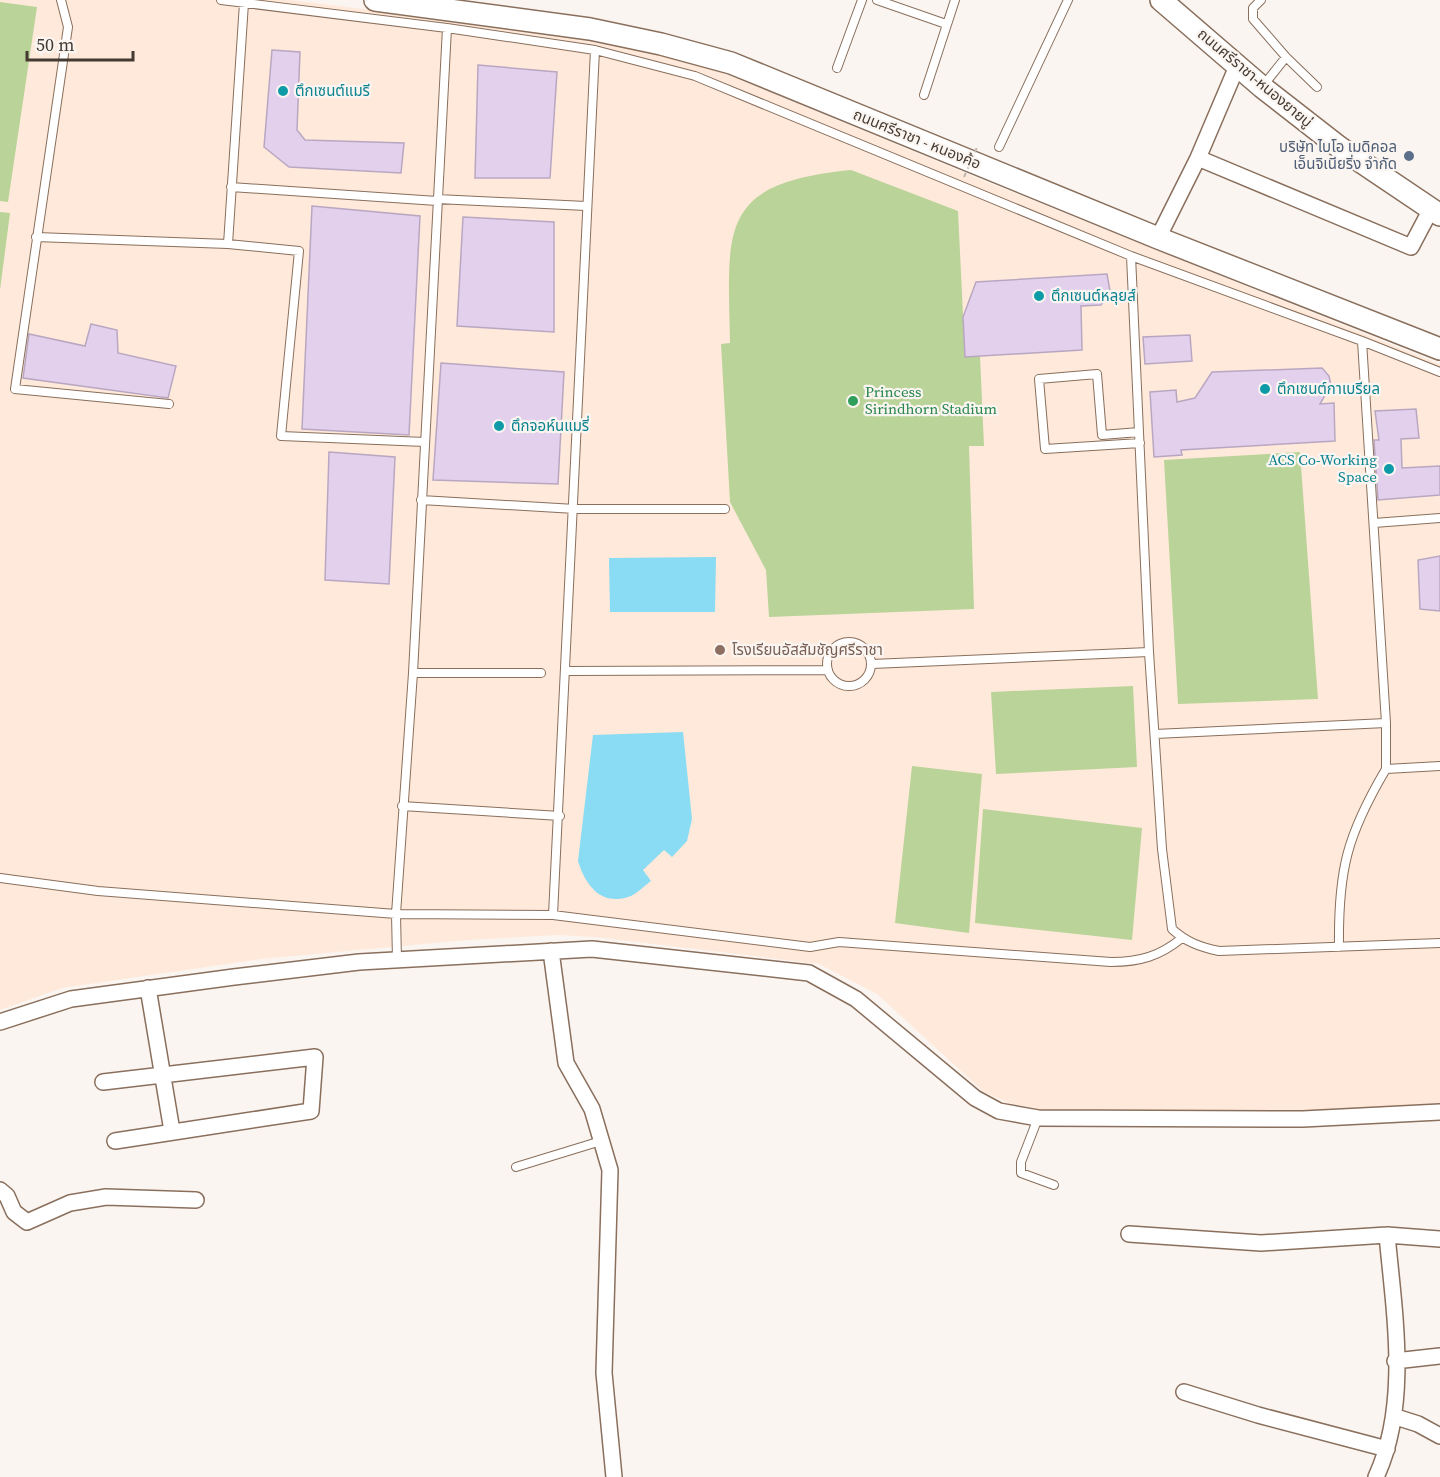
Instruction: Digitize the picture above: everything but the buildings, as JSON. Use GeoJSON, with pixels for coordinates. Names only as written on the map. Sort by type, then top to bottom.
{"type":"FeatureCollection","features":[{"type":"Feature","properties":{"kind":"main road","name":"ถนนศรีราชา - หนองค้อ"},"geometry":{"type":"LineString","coordinates":[[375,0],[590,29],[661,44],[731,63],[1158,238],[1440,348]]}},
{"type":"Feature","properties":{"kind":"main road","name":"ถนนศรีราชา-หนองยายบู่"},"geometry":{"type":"LineString","coordinates":[[1161,0],[1262,87],[1339,147],[1436,212]]}},
{"type":"Feature","properties":{"kind":"street"},"geometry":{"type":"LineString","coordinates":[[1158,238],[1198,158],[1238,64]]}},
{"type":"Feature","properties":{"kind":"street"},"geometry":{"type":"LineString","coordinates":[[1198,158],[1411,248],[1436,212]]}},
{"type":"Feature","properties":{"kind":"street"},"geometry":{"type":"LineString","coordinates":[[0,1022],[71,999],[148,988],[397,960],[592,949],[809,973],[856,999],[975,1098],[999,1111],[1038,1118],[1303,1119],[1440,1112]]}},
{"type":"Feature","properties":{"kind":"street"},"geometry":{"type":"LineString","coordinates":[[550,951],[566,1063],[592,1109],[610,1170],[604,1373],[614,1477]]}},
{"type":"Feature","properties":{"kind":"street"},"geometry":{"type":"LineString","coordinates":[[148,988],[172,1131]]}},
{"type":"Feature","properties":{"kind":"street"},"geometry":{"type":"LineString","coordinates":[[103,1082],[315,1057],[311,1111],[115,1141]]}},
{"type":"Feature","properties":{"kind":"street"},"geometry":{"type":"LineString","coordinates":[[0,1190],[7,1196],[14,1212],[27,1222],[70,1203],[106,1197],[196,1200]]}},
{"type":"Feature","properties":{"kind":"street"},"geometry":{"type":"LineString","coordinates":[[1129,1234],[1261,1243],[1387,1234],[1440,1239]]}},
{"type":"Feature","properties":{"kind":"street"},"geometry":{"type":"LineString","coordinates":[[1376,1477],[1396,1417],[1387,1234]]}},
{"type":"Feature","properties":{"kind":"street"},"geometry":{"type":"LineString","coordinates":[[1395,1361],[1440,1356]]}},
{"type":"Feature","properties":{"kind":"street"},"geometry":{"type":"LineString","coordinates":[[1184,1392],[1258,1415],[1387,1449]]}},
{"type":"Feature","properties":{"kind":"street"},"geometry":{"type":"LineString","coordinates":[[1396,1417],[1418,1424],[1440,1436]]}},
{"type":"Feature","properties":{"kind":"lane"},"geometry":{"type":"LineString","coordinates":[[61,0],[68,27],[15,389],[169,404]]}},
{"type":"Feature","properties":{"kind":"lane"},"geometry":{"type":"LineString","coordinates":[[221,0],[447,28],[595,50],[696,76],[737,91],[1131,256],[1440,372]]}},
{"type":"Feature","properties":{"kind":"lane"},"geometry":{"type":"LineString","coordinates":[[837,68],[862,0]]}},
{"type":"Feature","properties":{"kind":"lane"},"geometry":{"type":"LineString","coordinates":[[877,0],[946,24]]}},
{"type":"Feature","properties":{"kind":"lane"},"geometry":{"type":"LineString","coordinates":[[924,95],[955,0]]}},
{"type":"Feature","properties":{"kind":"lane"},"geometry":{"type":"LineString","coordinates":[[999,147],[1068,0]]}},
{"type":"Feature","properties":{"kind":"lane"},"geometry":{"type":"LineString","coordinates":[[1261,0],[1253,8],[1253,19],[1286,57],[1317,87]]}},
{"type":"Feature","properties":{"kind":"lane"},"geometry":{"type":"LineString","coordinates":[[228,244],[244,3]]}},
{"type":"Feature","properties":{"kind":"lane"},"geometry":{"type":"LineString","coordinates":[[397,960],[396,914],[413,673],[447,28]]}},
{"type":"Feature","properties":{"kind":"lane"},"geometry":{"type":"LineString","coordinates":[[553,915],[560,816],[586,206],[595,50]]}},
{"type":"Feature","properties":{"kind":"lane"},"geometry":{"type":"LineString","coordinates":[[1262,87],[1286,57]]}},
{"type":"Feature","properties":{"kind":"lane"},"geometry":{"type":"LineString","coordinates":[[231,187],[437,200],[586,206]]}},
{"type":"Feature","properties":{"kind":"lane"},"geometry":{"type":"LineString","coordinates":[[36,237],[228,244],[299,251],[281,436],[425,442]]}},
{"type":"Feature","properties":{"kind":"lane"},"geometry":{"type":"LineString","coordinates":[[1131,256],[1149,652],[1168,913],[1172,929],[1182,938],[1219,951],[1440,943]]}},
{"type":"Feature","properties":{"kind":"lane"},"geometry":{"type":"LineString","coordinates":[[1339,947],[1338,899],[1344,859],[1369,798],[1386,769],[1386,723],[1362,341]]}},
{"type":"Feature","properties":{"kind":"lane"},"geometry":{"type":"LineString","coordinates":[[1139,432],[1102,435],[1097,374],[1040,379],[1045,449],[1140,443]]}},
{"type":"Feature","properties":{"kind":"lane"},"geometry":{"type":"LineString","coordinates":[[421,500],[574,509],[725,509]]}},
{"type":"Feature","properties":{"kind":"lane"},"geometry":{"type":"LineString","coordinates":[[1374,523],[1440,518]]}},
{"type":"Feature","properties":{"kind":"lane"},"geometry":{"type":"LineString","coordinates":[[846,642],[854,642],[867,650],[872,664],[867,677],[862,682],[849,686],[836,681],[828,670],[829,655],[833,649],[846,642]]}},
{"type":"Feature","properties":{"kind":"lane"},"geometry":{"type":"LineString","coordinates":[[872,664],[1149,652]]}},
{"type":"Feature","properties":{"kind":"lane"},"geometry":{"type":"LineString","coordinates":[[567,671],[828,670]]}},
{"type":"Feature","properties":{"kind":"lane"},"geometry":{"type":"LineString","coordinates":[[413,673],[541,673]]}},
{"type":"Feature","properties":{"kind":"lane"},"geometry":{"type":"LineString","coordinates":[[1155,734],[1386,723]]}},
{"type":"Feature","properties":{"kind":"lane"},"geometry":{"type":"LineString","coordinates":[[1386,769],[1440,766]]}},
{"type":"Feature","properties":{"kind":"lane"},"geometry":{"type":"LineString","coordinates":[[402,806],[560,816]]}},
{"type":"Feature","properties":{"kind":"lane"},"geometry":{"type":"LineString","coordinates":[[0,878],[98,891],[396,914],[553,915],[810,947],[838,942],[1111,963],[1151,958],[1166,951],[1182,938]]}},
{"type":"Feature","properties":{"kind":"lane"},"geometry":{"type":"LineString","coordinates":[[1038,1118],[1021,1162],[1021,1173],[1054,1185]]}},
{"type":"Feature","properties":{"kind":"lane"},"geometry":{"type":"LineString","coordinates":[[516,1167],[602,1142]]}},
{"type":"Feature","properties":{"kind":"path"},"geometry":{"type":"LineString","coordinates":[[964,177],[978,145]]}},
{"type":"Feature","properties":{"kind":"shaded area","name":"โรงเรียนอัสสัมชัญศรีราชา"},"geometry":{"type":"Polygon","coordinates":[[[0,0],[291,0],[577,36],[697,62],[972,176],[1440,364],[1440,1105],[1315,1112],[1042,1110],[1009,1103],[984,1092],[877,994],[819,964],[595,937],[558,935],[467,940],[261,959],[62,988],[0,1010],[0,0]]]}},
{"type":"Feature","properties":{"kind":"green space"},"geometry":{"type":"Polygon","coordinates":[[[0,2],[37,7],[8,202],[0,201],[0,2]]]}},
{"type":"Feature","properties":{"kind":"green space","name":"Princess Sirindhorn Stadium"},"geometry":{"type":"Polygon","coordinates":[[[851,170],[958,211],[965,356],[980,356],[984,446],[969,446],[974,609],[769,617],[766,570],[730,502],[721,344],[730,343],[729,270],[732,242],[740,219],[753,200],[775,186],[807,176],[851,170]]]}},
{"type":"Feature","properties":{"kind":"green space"},"geometry":{"type":"Polygon","coordinates":[[[0,212],[10,213],[0,290],[0,212]]]}},
{"type":"Feature","properties":{"kind":"green space"},"geometry":{"type":"Polygon","coordinates":[[[1300,452],[1318,699],[1178,704],[1164,460],[1300,452]]]}},
{"type":"Feature","properties":{"kind":"green space"},"geometry":{"type":"Polygon","coordinates":[[[1133,686],[1137,767],[996,774],[991,692],[1133,686]]]}},
{"type":"Feature","properties":{"kind":"green space"},"geometry":{"type":"Polygon","coordinates":[[[912,766],[982,774],[969,933],[895,923],[912,766]]]}},
{"type":"Feature","properties":{"kind":"green space"},"geometry":{"type":"Polygon","coordinates":[[[983,809],[1142,828],[1132,940],[975,923],[983,809]]]}},
{"type":"Feature","properties":{"kind":"water"},"geometry":{"type":"Polygon","coordinates":[[[716,557],[715,612],[610,612],[609,558],[716,557]]]}},
{"type":"Feature","properties":{"kind":"water"},"geometry":{"type":"Polygon","coordinates":[[[683,732],[692,819],[687,841],[672,857],[664,850],[643,870],[651,881],[634,894],[618,899],[602,896],[585,878],[578,861],[593,735],[683,732]]]}},
{"type":"Feature","properties":{"kind":"place","name":"ตึกเซนต์แมรี"},"geometry":{"type":"Point","coordinates":[283,91]}},
{"type":"Feature","properties":{"kind":"place","name":"บริษัท ไบโอ เมดิคอล เอ็นจิเนียริ่ง จำกัด"},"geometry":{"type":"Point","coordinates":[1409,156]}},
{"type":"Feature","properties":{"kind":"place","name":"ตึกเซนต์หลุยส์"},"geometry":{"type":"Point","coordinates":[1039,296]}},
{"type":"Feature","properties":{"kind":"place","name":"ตึกเซนต์กาเบรียล"},"geometry":{"type":"Point","coordinates":[1265,389]}},
{"type":"Feature","properties":{"kind":"place","name":"Princess Sirindhorn Stadium"},"geometry":{"type":"Point","coordinates":[853,401]}},
{"type":"Feature","properties":{"kind":"place","name":"ตึกจอห์นแมรี่"},"geometry":{"type":"Point","coordinates":[499,426]}},
{"type":"Feature","properties":{"kind":"place","name":"ACS Co-Working Space"},"geometry":{"type":"Point","coordinates":[1389,469]}},
{"type":"Feature","properties":{"kind":"place","name":"โรงเรียนอัสสัมชัญศรีราชา"},"geometry":{"type":"Point","coordinates":[720,650]}}]}
